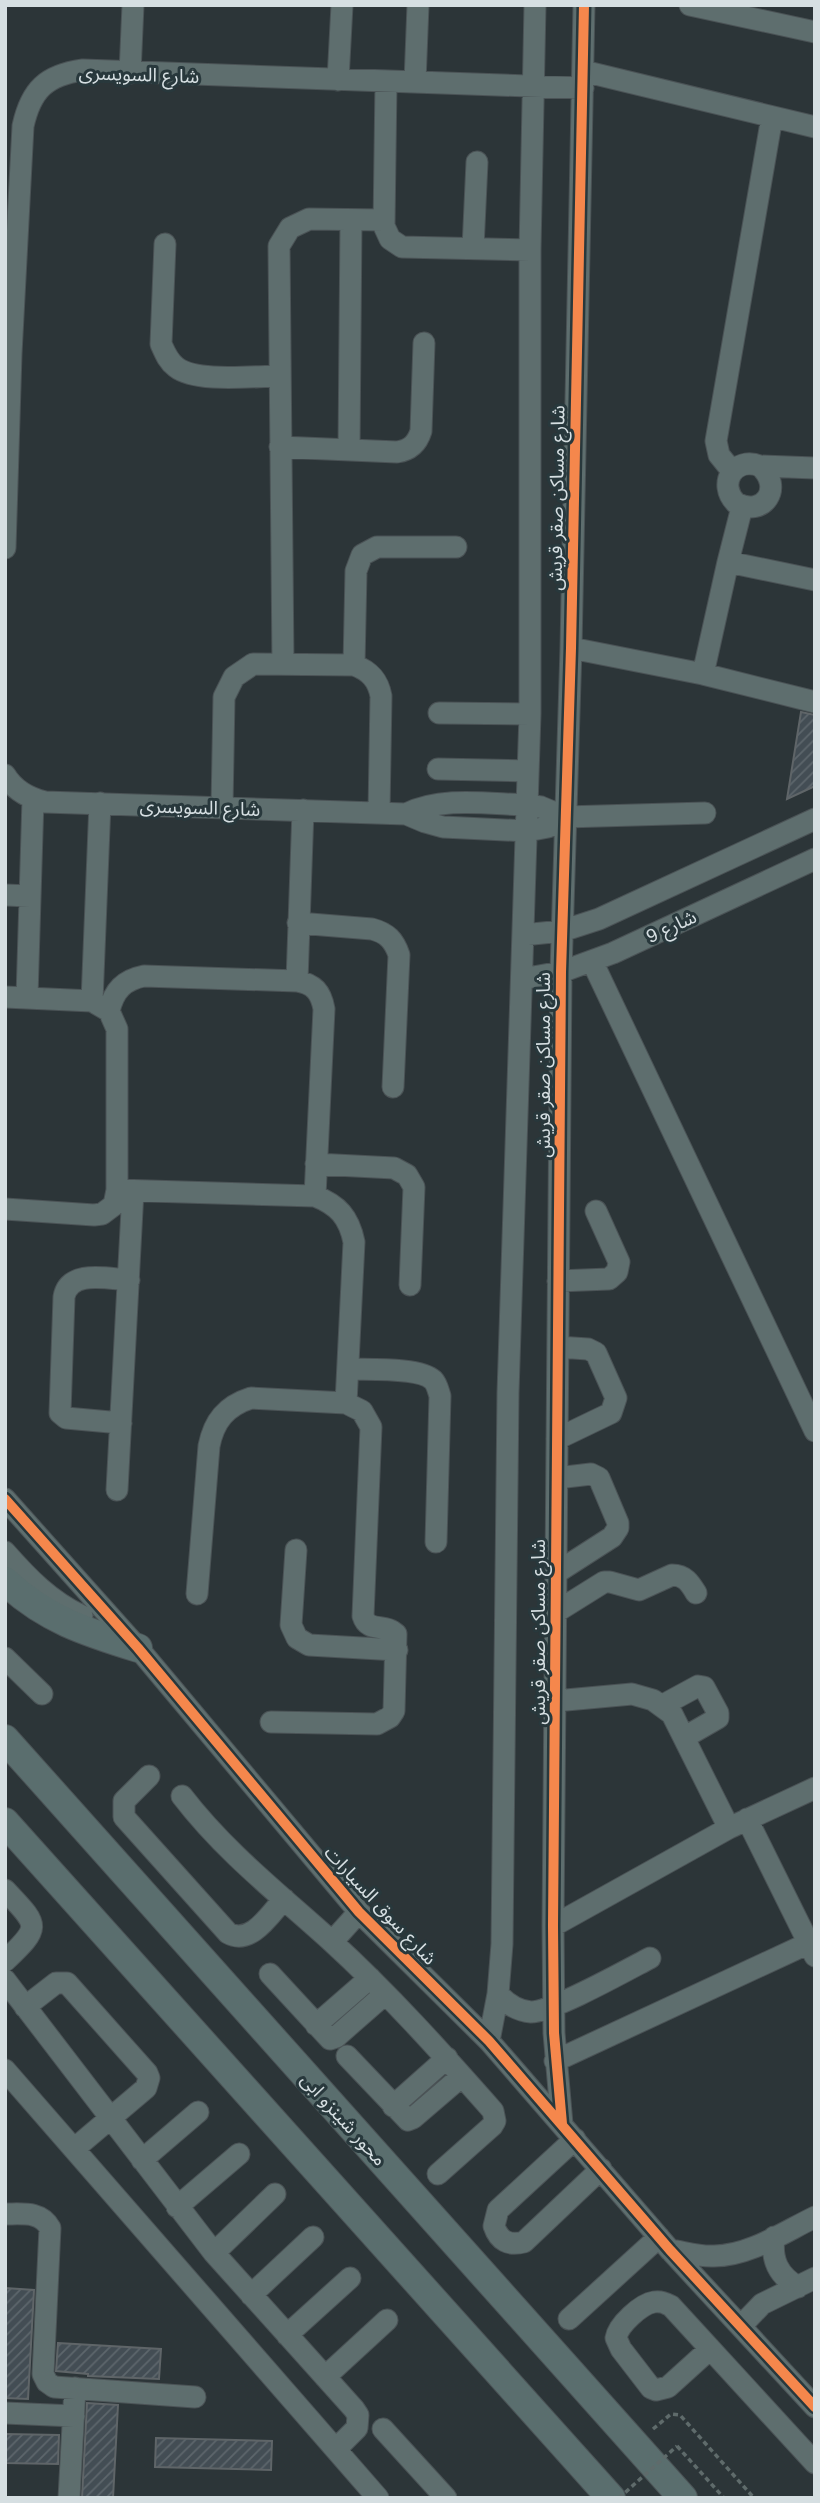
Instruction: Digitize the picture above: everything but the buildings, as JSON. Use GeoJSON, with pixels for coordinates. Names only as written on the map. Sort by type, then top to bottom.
{"type":"FeatureCollection","features":[{"type":"Feature","properties":{"kind":"main road"},"geometry":{"type":"LineString","coordinates":[[5,1581],[26,1599],[72,1627],[129,1638]]}},
{"type":"Feature","properties":{"kind":"main road","name":"محور شينزو ابى"},"geometry":{"type":"LineString","coordinates":[[5,1739],[683,2498]]}},
{"type":"Feature","properties":{"kind":"main road"},"geometry":{"type":"LineString","coordinates":[[5,1822],[611,2498]]}},
{"type":"Feature","properties":{"kind":"street"},"geometry":{"type":"LineString","coordinates":[[130,73],[133,5]]}},
{"type":"Feature","properties":{"kind":"street"},"geometry":{"type":"LineString","coordinates":[[338,80],[342,5]]}},
{"type":"Feature","properties":{"kind":"street"},"geometry":{"type":"LineString","coordinates":[[415,82],[418,5]]}},
{"type":"Feature","properties":{"kind":"street","name":"شارع مساكن صقر قريش"},"geometry":{"type":"LineString","coordinates":[[489,2041],[498,1994],[502,1944],[508,1393],[530,715],[530,250],[535,5]]}},
{"type":"Feature","properties":{"kind":"street","name":"شارع مساكن صقر قريش"},"geometry":{"type":"LineString","coordinates":[[569,2132],[555,2061],[553,1926],[561,972],[571,648],[584,5]]}},
{"type":"Feature","properties":{"kind":"street"},"geometry":{"type":"LineString","coordinates":[[690,5],[815,32]]}},
{"type":"Feature","properties":{"kind":"street","name":"شارع السويسرى"},"geometry":{"type":"LineString","coordinates":[[5,548],[8,357],[23,126],[27,109],[36,93],[49,80],[65,72],[83,70],[533,87],[583,80],[815,127]]}},
{"type":"Feature","properties":{"kind":"street"},"geometry":{"type":"LineString","coordinates":[[386,82],[384,220],[386,233],[395,244],[402,247],[530,250]]}},
{"type":"Feature","properties":{"kind":"street"},"geometry":{"type":"LineString","coordinates":[[732,471],[719,455],[716,441],[772,117]]}},
{"type":"Feature","properties":{"kind":"street"},"geometry":{"type":"LineString","coordinates":[[473,248],[477,162]]}},
{"type":"Feature","properties":{"kind":"street"},"geometry":{"type":"LineString","coordinates":[[283,664],[278,257],[283,236],[299,222],[309,219],[384,220]]}},
{"type":"Feature","properties":{"kind":"street"},"geometry":{"type":"LineString","coordinates":[[349,450],[351,220]]}},
{"type":"Feature","properties":{"kind":"street"},"geometry":{"type":"LineString","coordinates":[[165,244],[162,344],[167,357],[176,367],[201,376],[279,376]]}},
{"type":"Feature","properties":{"kind":"street"},"geometry":{"type":"LineString","coordinates":[[280,447],[397,452],[413,446],[421,431],[424,343]]}},
{"type":"Feature","properties":{"kind":"street"},"geometry":{"type":"LineString","coordinates":[[760,466],[767,472],[771,490],[760,505],[742,507],[727,491],[728,477],[745,463],[815,468]]}},
{"type":"Feature","properties":{"kind":"street"},"geometry":{"type":"LineString","coordinates":[[703,674],[742,507]]}},
{"type":"Feature","properties":{"kind":"street"},"geometry":{"type":"LineString","coordinates":[[354,665],[356,571],[362,555],[377,547],[456,547]]}},
{"type":"Feature","properties":{"kind":"street"},"geometry":{"type":"LineString","coordinates":[[728,562],[815,580]]}},
{"type":"Feature","properties":{"kind":"street"},"geometry":{"type":"LineString","coordinates":[[571,648],[703,674],[815,702]]}},
{"type":"Feature","properties":{"kind":"street"},"geometry":{"type":"LineString","coordinates":[[222,808],[224,697],[234,677],[253,664],[354,665],[373,676],[379,685],[381,696],[379,813]]}},
{"type":"Feature","properties":{"kind":"street"},"geometry":{"type":"LineString","coordinates":[[439,713],[530,715]]}},
{"type":"Feature","properties":{"kind":"street"},"geometry":{"type":"LineString","coordinates":[[438,769],[528,771]]}},
{"type":"Feature","properties":{"kind":"street"},"geometry":{"type":"LineString","coordinates":[[5,775],[19,792],[33,799],[27,998]]}},
{"type":"Feature","properties":{"kind":"street","name":"شارع السويسرى"},"geometry":{"type":"LineString","coordinates":[[33,799],[45,802],[406,814],[443,827],[527,831],[548,827],[565,817]]}},
{"type":"Feature","properties":{"kind":"street"},"geometry":{"type":"LineString","coordinates":[[100,803],[101,1006],[117,1029],[129,1280],[117,1490]]}},
{"type":"Feature","properties":{"kind":"street","name":"شارع السويسرى"},"geometry":{"type":"LineString","coordinates":[[406,814],[442,803],[527,805],[541,807],[565,817]]}},
{"type":"Feature","properties":{"kind":"street"},"geometry":{"type":"LineString","coordinates":[[297,981],[303,810]]}},
{"type":"Feature","properties":{"kind":"street"},"geometry":{"type":"LineString","coordinates":[[565,817],[705,813]]}},
{"type":"Feature","properties":{"kind":"street","name":"شارع 9"},"geometry":{"type":"LineString","coordinates":[[523,935],[562,931],[599,919],[815,819]]}},
{"type":"Feature","properties":{"kind":"street","name":"شارع 9"},"geometry":{"type":"LineString","coordinates":[[522,979],[561,972],[592,961],[815,859]]}},
{"type":"Feature","properties":{"kind":"street"},"geometry":{"type":"LineString","coordinates":[[5,895],[30,896]]}},
{"type":"Feature","properties":{"kind":"street"},"geometry":{"type":"LineString","coordinates":[[298,923],[372,929],[382,932],[396,945],[399,955],[393,1087]]}},
{"type":"Feature","properties":{"kind":"street"},"geometry":{"type":"LineString","coordinates":[[592,961],[815,1431]]}},
{"type":"Feature","properties":{"kind":"street"},"geometry":{"type":"LineString","coordinates":[[5,997],[101,1006],[112,998],[120,986],[131,979],[144,976],[307,983],[316,989],[322,998],[324,1009],[315,1196]]}},
{"type":"Feature","properties":{"kind":"street"},"geometry":{"type":"LineString","coordinates":[[316,1164],[394,1168],[407,1175],[414,1187],[410,1285]]}},
{"type":"Feature","properties":{"kind":"street"},"geometry":{"type":"LineString","coordinates":[[125,1191],[315,1196],[330,1202],[342,1212],[351,1226],[354,1242],[346,1403]]}},
{"type":"Feature","properties":{"kind":"street"},"geometry":{"type":"LineString","coordinates":[[5,1209],[102,1214],[114,1205],[125,1191]]}},
{"type":"Feature","properties":{"kind":"street"},"geometry":{"type":"LineString","coordinates":[[558,1281],[609,1279],[617,1272],[619,1262],[596,1211]]}},
{"type":"Feature","properties":{"kind":"street"},"geometry":{"type":"LineString","coordinates":[[121,1423],[66,1419],[60,1413],[64,1297],[68,1286],[79,1279],[129,1280]]}},
{"type":"Feature","properties":{"kind":"street"},"geometry":{"type":"LineString","coordinates":[[557,1439],[606,1416],[616,1404],[616,1398],[596,1353],[588,1349],[558,1348]]}},
{"type":"Feature","properties":{"kind":"street"},"geometry":{"type":"LineString","coordinates":[[348,1369],[418,1373],[426,1375],[438,1388],[440,1396],[436,1542]]}},
{"type":"Feature","properties":{"kind":"street"},"geometry":{"type":"LineString","coordinates":[[197,1594],[209,1446],[218,1420],[227,1410],[238,1402],[251,1398],[346,1403],[362,1411],[371,1427],[363,1616],[365,1623],[371,1627],[393,1630],[397,1638],[395,1704],[390,1717],[377,1724],[271,1722]]}},
{"type":"Feature","properties":{"kind":"street"},"geometry":{"type":"LineString","coordinates":[[556,1573],[612,1537],[618,1523],[599,1478],[591,1474],[557,1478]]}},
{"type":"Feature","properties":{"kind":"street","name":"شارع سوق السيارات"},"geometry":{"type":"LineString","coordinates":[[5,1499],[129,1638],[359,1912],[489,2041],[665,2243],[815,2407]]}},
{"type":"Feature","properties":{"kind":"street"},"geometry":{"type":"LineString","coordinates":[[296,1550],[291,1625],[297,1638],[309,1645],[397,1650]]}},
{"type":"Feature","properties":{"kind":"street"},"geometry":{"type":"LineString","coordinates":[[5,1552],[33,1583],[51,1598],[129,1638]]}},
{"type":"Feature","properties":{"kind":"street"},"geometry":{"type":"LineString","coordinates":[[556,1612],[604,1582],[639,1590],[672,1575],[678,1575],[689,1581],[696,1593]]}},
{"type":"Feature","properties":{"kind":"street"},"geometry":{"type":"LineString","coordinates":[[5,1658],[41,1694]]}},
{"type":"Feature","properties":{"kind":"street"},"geometry":{"type":"LineString","coordinates":[[663,1705],[698,1686],[704,1687],[718,1718],[685,1737]]}},
{"type":"Feature","properties":{"kind":"street"},"geometry":{"type":"LineString","coordinates":[[555,1701],[632,1694],[663,1705],[673,1714],[812,1950],[555,2061]]}},
{"type":"Feature","properties":{"kind":"street"},"geometry":{"type":"LineString","coordinates":[[149,1776],[124,1801],[124,1817],[228,1933],[237,1937],[248,1935],[284,1899]]}},
{"type":"Feature","properties":{"kind":"street"},"geometry":{"type":"LineString","coordinates":[[553,1926],[738,1824],[815,1788]]}},
{"type":"Feature","properties":{"kind":"street"},"geometry":{"type":"LineString","coordinates":[[182,1796],[216,1837],[370,1978],[447,2058],[493,2111],[495,2121],[438,2174]]}},
{"type":"Feature","properties":{"kind":"street"},"geometry":{"type":"LineString","coordinates":[[5,1890],[26,1913],[32,1927],[29,1939],[5,1961]]}},
{"type":"Feature","properties":{"kind":"street"},"geometry":{"type":"LineString","coordinates":[[332,1942],[359,1912]]}},
{"type":"Feature","properties":{"kind":"street"},"geometry":{"type":"LineString","coordinates":[[498,1994],[522,2011],[544,2010],[650,1958]]}},
{"type":"Feature","properties":{"kind":"street"},"geometry":{"type":"LineString","coordinates":[[270,1975],[327,2038],[333,2038],[385,1994]]}},
{"type":"Feature","properties":{"kind":"street"},"geometry":{"type":"LineString","coordinates":[[316,2025],[370,1978]]}},
{"type":"Feature","properties":{"kind":"street"},"geometry":{"type":"LineString","coordinates":[[5,1980],[214,2253],[358,2415],[357,2428],[336,2449]]}},
{"type":"Feature","properties":{"kind":"street"},"geometry":{"type":"LineString","coordinates":[[26,2007],[56,1983],[67,1983],[144,2068],[149,2078],[146,2088],[75,2149]]}},
{"type":"Feature","properties":{"kind":"street"},"geometry":{"type":"LineString","coordinates":[[347,2056],[405,2119],[411,2120],[462,2076]]}},
{"type":"Feature","properties":{"kind":"street"},"geometry":{"type":"LineString","coordinates":[[393,2106],[447,2058]]}},
{"type":"Feature","properties":{"kind":"street"},"geometry":{"type":"LineString","coordinates":[[5,2070],[378,2498]]}},
{"type":"Feature","properties":{"kind":"street"},"geometry":{"type":"LineString","coordinates":[[142,2160],[198,2112]]}},
{"type":"Feature","properties":{"kind":"street"},"geometry":{"type":"LineString","coordinates":[[569,2132],[498,2210],[494,2226],[501,2239],[509,2243],[524,2242],[601,2169]]}},
{"type":"Feature","properties":{"kind":"street"},"geometry":{"type":"LineString","coordinates":[[177,2207],[239,2154]]}},
{"type":"Feature","properties":{"kind":"street"},"geometry":{"type":"LineString","coordinates":[[214,2253],[275,2194]]}},
{"type":"Feature","properties":{"kind":"street"},"geometry":{"type":"LineString","coordinates":[[5,2214],[39,2216],[50,2228],[43,2374],[50,2385],[195,2397]]}},
{"type":"Feature","properties":{"kind":"street"},"geometry":{"type":"LineString","coordinates":[[569,2319],[665,2243],[712,2257],[727,2255],[774,2237],[815,2217]]}},
{"type":"Feature","properties":{"kind":"street"},"geometry":{"type":"LineString","coordinates":[[251,2295],[313,2237]]}},
{"type":"Feature","properties":{"kind":"street"},"geometry":{"type":"LineString","coordinates":[[774,2237],[774,2257],[782,2275],[806,2282]]}},
{"type":"Feature","properties":{"kind":"street"},"geometry":{"type":"LineString","coordinates":[[287,2335],[350,2278]]}},
{"type":"Feature","properties":{"kind":"street"},"geometry":{"type":"LineString","coordinates":[[806,2282],[762,2304],[747,2333],[717,2356],[668,2387],[656,2390],[651,2388],[618,2344],[617,2332],[649,2303],[661,2301],[671,2306],[717,2356],[756,2399],[815,2463]]}},
{"type":"Feature","properties":{"kind":"street"},"geometry":{"type":"LineString","coordinates":[[325,2377],[387,2320]]}},
{"type":"Feature","properties":{"kind":"street"},"geometry":{"type":"LineString","coordinates":[[756,2399],[787,2376]]}},
{"type":"Feature","properties":{"kind":"street"},"geometry":{"type":"LineString","coordinates":[[69,2498],[75,2388]]}},
{"type":"Feature","properties":{"kind":"street"},"geometry":{"type":"LineString","coordinates":[[5,2413],[74,2416]]}},
{"type":"Feature","properties":{"kind":"street"},"geometry":{"type":"LineString","coordinates":[[383,2429],[446,2498]]}},
{"type":"Feature","properties":{"kind":"path"},"geometry":{"type":"LineString","coordinates":[[635,2444],[671,2414],[680,2415],[754,2498]]}},
{"type":"Feature","properties":{"kind":"path"},"geometry":{"type":"LineString","coordinates":[[619,2498],[677,2446],[723,2498]]}},
{"type":"Feature","properties":{"kind":"cycle path"},"geometry":{"type":"LineString","coordinates":[[562,2124],[554,2033],[553,1926],[561,972],[571,648],[584,5]]}},
{"type":"Feature","properties":{"kind":"cycle path"},"geometry":{"type":"LineString","coordinates":[[5,1499],[138,1648],[359,1912],[489,2041],[670,2250],[815,2407]]}}]}
